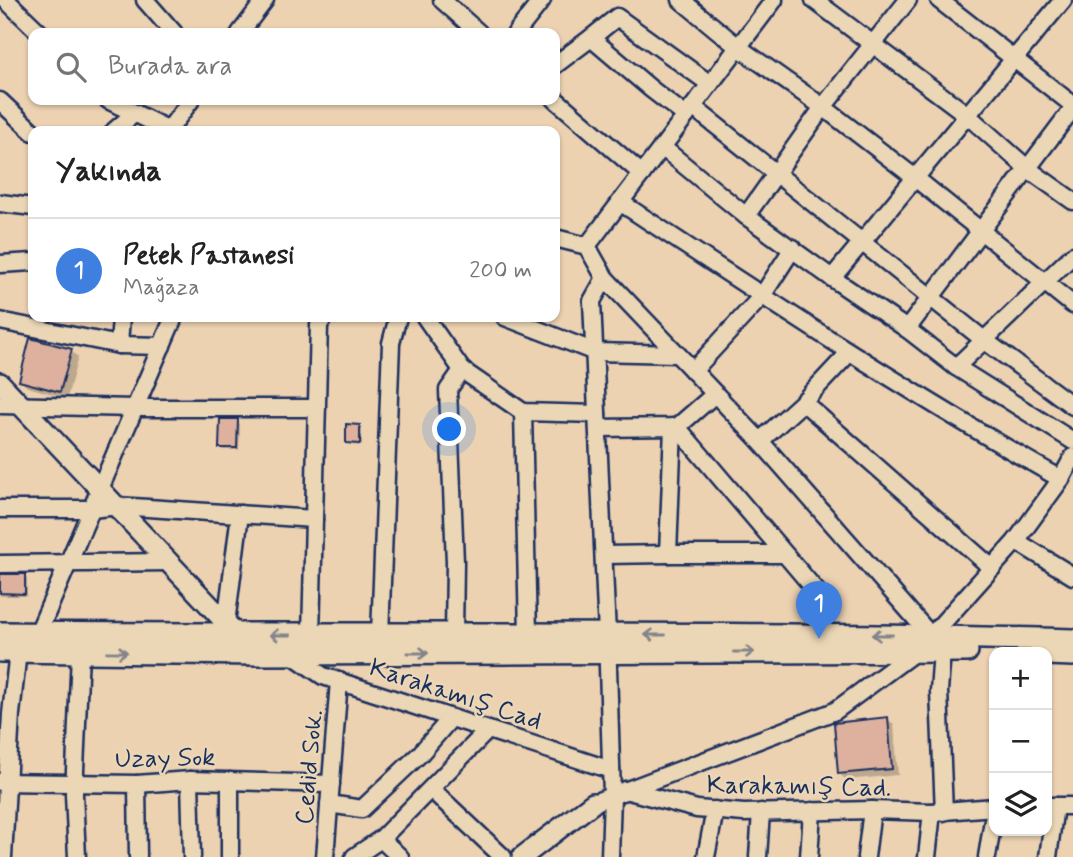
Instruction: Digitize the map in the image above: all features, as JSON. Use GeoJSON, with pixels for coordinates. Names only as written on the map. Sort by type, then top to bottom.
{"type":"FeatureCollection","features":[{"type":"Feature","properties":{"kind":"main road"},"geometry":{"type":"LineString","coordinates":[[0,633],[231,629],[311,635],[528,635],[607,644],[916,651],[937,644],[1073,640]]}},
{"type":"Feature","properties":{"kind":"main road"},"geometry":{"type":"LineString","coordinates":[[9,651],[290,654],[824,635],[989,651]]}},
{"type":"Feature","properties":{"kind":"main road"},"geometry":{"type":"LineString","coordinates":[[1052,654],[1073,655]]}},
{"type":"Feature","properties":{"kind":"street"},"geometry":{"type":"LineString","coordinates":[[6,0],[35,28]]}},
{"type":"Feature","properties":{"kind":"street"},"geometry":{"type":"LineString","coordinates":[[145,0],[170,28]]}},
{"type":"Feature","properties":{"kind":"street"},"geometry":{"type":"LineString","coordinates":[[244,28],[265,0]]}},
{"type":"Feature","properties":{"kind":"street"},"geometry":{"type":"LineString","coordinates":[[442,0],[473,28]]}},
{"type":"Feature","properties":{"kind":"street"},"geometry":{"type":"LineString","coordinates":[[520,28],[542,0]]}},
{"type":"Feature","properties":{"kind":"street"},"geometry":{"type":"LineString","coordinates":[[681,0],[738,47],[823,107],[914,177],[1073,305]]}},
{"type":"Feature","properties":{"kind":"street"},"geometry":{"type":"LineString","coordinates":[[587,246],[774,0]]}},
{"type":"Feature","properties":{"kind":"street"},"geometry":{"type":"LineString","coordinates":[[814,0],[966,114],[1028,169],[1073,201]]}},
{"type":"Feature","properties":{"kind":"street"},"geometry":{"type":"LineString","coordinates":[[747,216],[823,107],[908,0]]}},
{"type":"Feature","properties":{"kind":"street"},"geometry":{"type":"LineString","coordinates":[[907,329],[1073,106],[1015,57],[939,0]]}},
{"type":"Feature","properties":{"kind":"street"},"geometry":{"type":"LineString","coordinates":[[832,278],[1063,0]]}},
{"type":"Feature","properties":{"kind":"street"},"geometry":{"type":"LineString","coordinates":[[560,61],[617,17],[710,85]]}},
{"type":"Feature","properties":{"kind":"street"},"geometry":{"type":"LineString","coordinates":[[591,38],[650,89],[690,111],[775,174],[984,340],[1073,406]]}},
{"type":"Feature","properties":{"kind":"street"},"geometry":{"type":"LineString","coordinates":[[0,102],[28,127]]}},
{"type":"Feature","properties":{"kind":"street"},"geometry":{"type":"LineString","coordinates":[[560,103],[642,174]]}},
{"type":"Feature","properties":{"kind":"street"},"geometry":{"type":"LineString","coordinates":[[119,105],[160,126]]}},
{"type":"Feature","properties":{"kind":"street"},"geometry":{"type":"LineString","coordinates":[[173,126],[188,105]]}},
{"type":"Feature","properties":{"kind":"street"},"geometry":{"type":"LineString","coordinates":[[120,126],[135,113]]}},
{"type":"Feature","properties":{"kind":"street"},"geometry":{"type":"LineString","coordinates":[[662,147],[747,216],[907,329],[956,367],[1073,441]]}},
{"type":"Feature","properties":{"kind":"street"},"geometry":{"type":"LineString","coordinates":[[621,202],[849,353],[1061,479]]}},
{"type":"Feature","properties":{"kind":"street"},"geometry":{"type":"LineString","coordinates":[[0,204],[28,207]]}},
{"type":"Feature","properties":{"kind":"street"},"geometry":{"type":"LineString","coordinates":[[560,239],[587,246],[605,278],[760,441],[937,644]]}},
{"type":"Feature","properties":{"kind":"street"},"geometry":{"type":"LineString","coordinates":[[693,371],[762,296],[793,248]]}},
{"type":"Feature","properties":{"kind":"street"},"geometry":{"type":"LineString","coordinates":[[956,367],[1073,256]]}},
{"type":"Feature","properties":{"kind":"street"},"geometry":{"type":"LineString","coordinates":[[0,264],[28,262]]}},
{"type":"Feature","properties":{"kind":"street"},"geometry":{"type":"LineString","coordinates":[[605,278],[592,301],[611,770],[619,793],[610,857]]}},
{"type":"Feature","properties":{"kind":"street"},"geometry":{"type":"LineString","coordinates":[[0,321],[119,345],[162,346]]}},
{"type":"Feature","properties":{"kind":"street"},"geometry":{"type":"LineString","coordinates":[[119,345],[121,322]]}},
{"type":"Feature","properties":{"kind":"street"},"geometry":{"type":"LineString","coordinates":[[38,633],[172,322]]}},
{"type":"Feature","properties":{"kind":"street"},"geometry":{"type":"LineString","coordinates":[[311,635],[317,408],[316,322]]}},
{"type":"Feature","properties":{"kind":"street"},"geometry":{"type":"LineString","coordinates":[[380,635],[391,343],[397,322]]}},
{"type":"Feature","properties":{"kind":"street"},"geometry":{"type":"LineString","coordinates":[[428,322],[462,370],[523,412],[675,427],[715,394]]}},
{"type":"Feature","properties":{"kind":"street"},"geometry":{"type":"LineString","coordinates":[[518,322],[595,352],[677,354]]}},
{"type":"Feature","properties":{"kind":"street"},"geometry":{"type":"LineString","coordinates":[[760,441],[803,402],[849,353]]}},
{"type":"Feature","properties":{"kind":"street"},"geometry":{"type":"LineString","coordinates":[[454,635],[455,562],[448,390],[462,370]]}},
{"type":"Feature","properties":{"kind":"street"},"geometry":{"type":"LineString","coordinates":[[0,383],[231,629],[258,654]]}},
{"type":"Feature","properties":{"kind":"street"},"geometry":{"type":"LineString","coordinates":[[803,402],[992,568]]}},
{"type":"Feature","properties":{"kind":"street"},"geometry":{"type":"LineString","coordinates":[[0,405],[317,408]]}},
{"type":"Feature","properties":{"kind":"street"},"geometry":{"type":"LineString","coordinates":[[523,412],[528,635]]}},
{"type":"Feature","properties":{"kind":"street"},"geometry":{"type":"LineString","coordinates":[[675,427],[818,593],[824,635]]}},
{"type":"Feature","properties":{"kind":"street"},"geometry":{"type":"LineString","coordinates":[[668,554],[675,427]]}},
{"type":"Feature","properties":{"kind":"street"},"geometry":{"type":"LineString","coordinates":[[927,857],[938,812],[937,644],[992,568],[1016,541],[1061,479],[1073,457]]}},
{"type":"Feature","properties":{"kind":"street"},"geometry":{"type":"LineString","coordinates":[[0,509],[92,509],[118,506],[314,519]]}},
{"type":"Feature","properties":{"kind":"street"},"geometry":{"type":"LineString","coordinates":[[231,629],[240,514]]}},
{"type":"Feature","properties":{"kind":"street"},"geometry":{"type":"LineString","coordinates":[[1016,541],[1073,576]]}},
{"type":"Feature","properties":{"kind":"street"},"geometry":{"type":"LineString","coordinates":[[604,555],[784,554]]}},
{"type":"Feature","properties":{"kind":"street"},"geometry":{"type":"LineString","coordinates":[[0,564],[169,562]]}},
{"type":"Feature","properties":{"kind":"street"},"geometry":{"type":"LineString","coordinates":[[2,850],[9,651]]}},
{"type":"Feature","properties":{"kind":"street"},"geometry":{"type":"LineString","coordinates":[[522,857],[593,803],[835,711],[916,651]]}},
{"type":"Feature","properties":{"kind":"street"},"geometry":{"type":"LineString","coordinates":[[77,857],[74,783],[80,652]]}},
{"type":"Feature","properties":{"kind":"street","name":"Karakamış Cad"},"geometry":{"type":"LineString","coordinates":[[290,654],[323,676],[611,770]]}},
{"type":"Feature","properties":{"kind":"street","name":"Cedid Sok."},"geometry":{"type":"LineString","coordinates":[[325,857],[339,681]]}},
{"type":"Feature","properties":{"kind":"street"},"geometry":{"type":"LineString","coordinates":[[329,804],[362,809],[421,754],[451,718]]}},
{"type":"Feature","properties":{"kind":"street"},"geometry":{"type":"LineString","coordinates":[[354,857],[381,839],[488,730]]}},
{"type":"Feature","properties":{"kind":"street"},"geometry":{"type":"LineString","coordinates":[[190,780],[192,857]]}},
{"type":"Feature","properties":{"kind":"street","name":"Uzay Sok"},"geometry":{"type":"LineString","coordinates":[[4,782],[136,784],[190,780],[331,784]]}},
{"type":"Feature","properties":{"kind":"street"},"geometry":{"type":"LineString","coordinates":[[230,781],[230,857]]}},
{"type":"Feature","properties":{"kind":"street"},"geometry":{"type":"LineString","coordinates":[[136,784],[138,857]]}},
{"type":"Feature","properties":{"kind":"street"},"geometry":{"type":"LineString","coordinates":[[431,789],[503,857]]}},
{"type":"Feature","properties":{"kind":"street","name":"Karakamış Cad."},"geometry":{"type":"LineString","coordinates":[[619,793],[697,809],[761,812],[938,812],[989,807]]}},
{"type":"Feature","properties":{"kind":"street"},"geometry":{"type":"LineString","coordinates":[[1052,806],[1073,806]]}},
{"type":"Feature","properties":{"kind":"street"},"geometry":{"type":"LineString","coordinates":[[706,857],[715,810]]}},
{"type":"Feature","properties":{"kind":"street"},"geometry":{"type":"LineString","coordinates":[[866,857],[872,810]]}},
{"type":"Feature","properties":{"kind":"street"},"geometry":{"type":"LineString","coordinates":[[808,857],[812,811]]}},
{"type":"Feature","properties":{"kind":"street"},"geometry":{"type":"LineString","coordinates":[[758,857],[761,812]]}},
{"type":"Feature","properties":{"kind":"street"},"geometry":{"type":"LineString","coordinates":[[986,857],[990,836]]}},
{"type":"Feature","properties":{"kind":"street"},"geometry":{"type":"LineString","coordinates":[[1048,857],[1049,836]]}},
{"type":"Feature","properties":{"kind":"street"},"geometry":{"type":"LineString","coordinates":[[381,839],[400,857]]}},
{"type":"Feature","properties":{"kind":"building"},"geometry":{"type":"Polygon","coordinates":[[[30,338],[72,349],[60,392],[19,381],[30,338]]]}},
{"type":"Feature","properties":{"kind":"building"},"geometry":{"type":"Polygon","coordinates":[[[220,419],[238,419],[237,448],[219,448],[220,419]]]}},
{"type":"Feature","properties":{"kind":"building"},"geometry":{"type":"Polygon","coordinates":[[[346,424],[360,425],[360,444],[346,443],[346,424]]]}},
{"type":"Feature","properties":{"kind":"building"},"geometry":{"type":"Polygon","coordinates":[[[0,574],[25,574],[25,594],[0,593],[0,574]]]}},
{"type":"Feature","properties":{"kind":"building"},"geometry":{"type":"Polygon","coordinates":[[[888,717],[892,769],[838,774],[834,723],[888,717]]]}},
{"type":"Feature","properties":{"kind":"place","name":"Petek Pastanesi"},"geometry":{"type":"Point","coordinates":[819,639]}}]}
